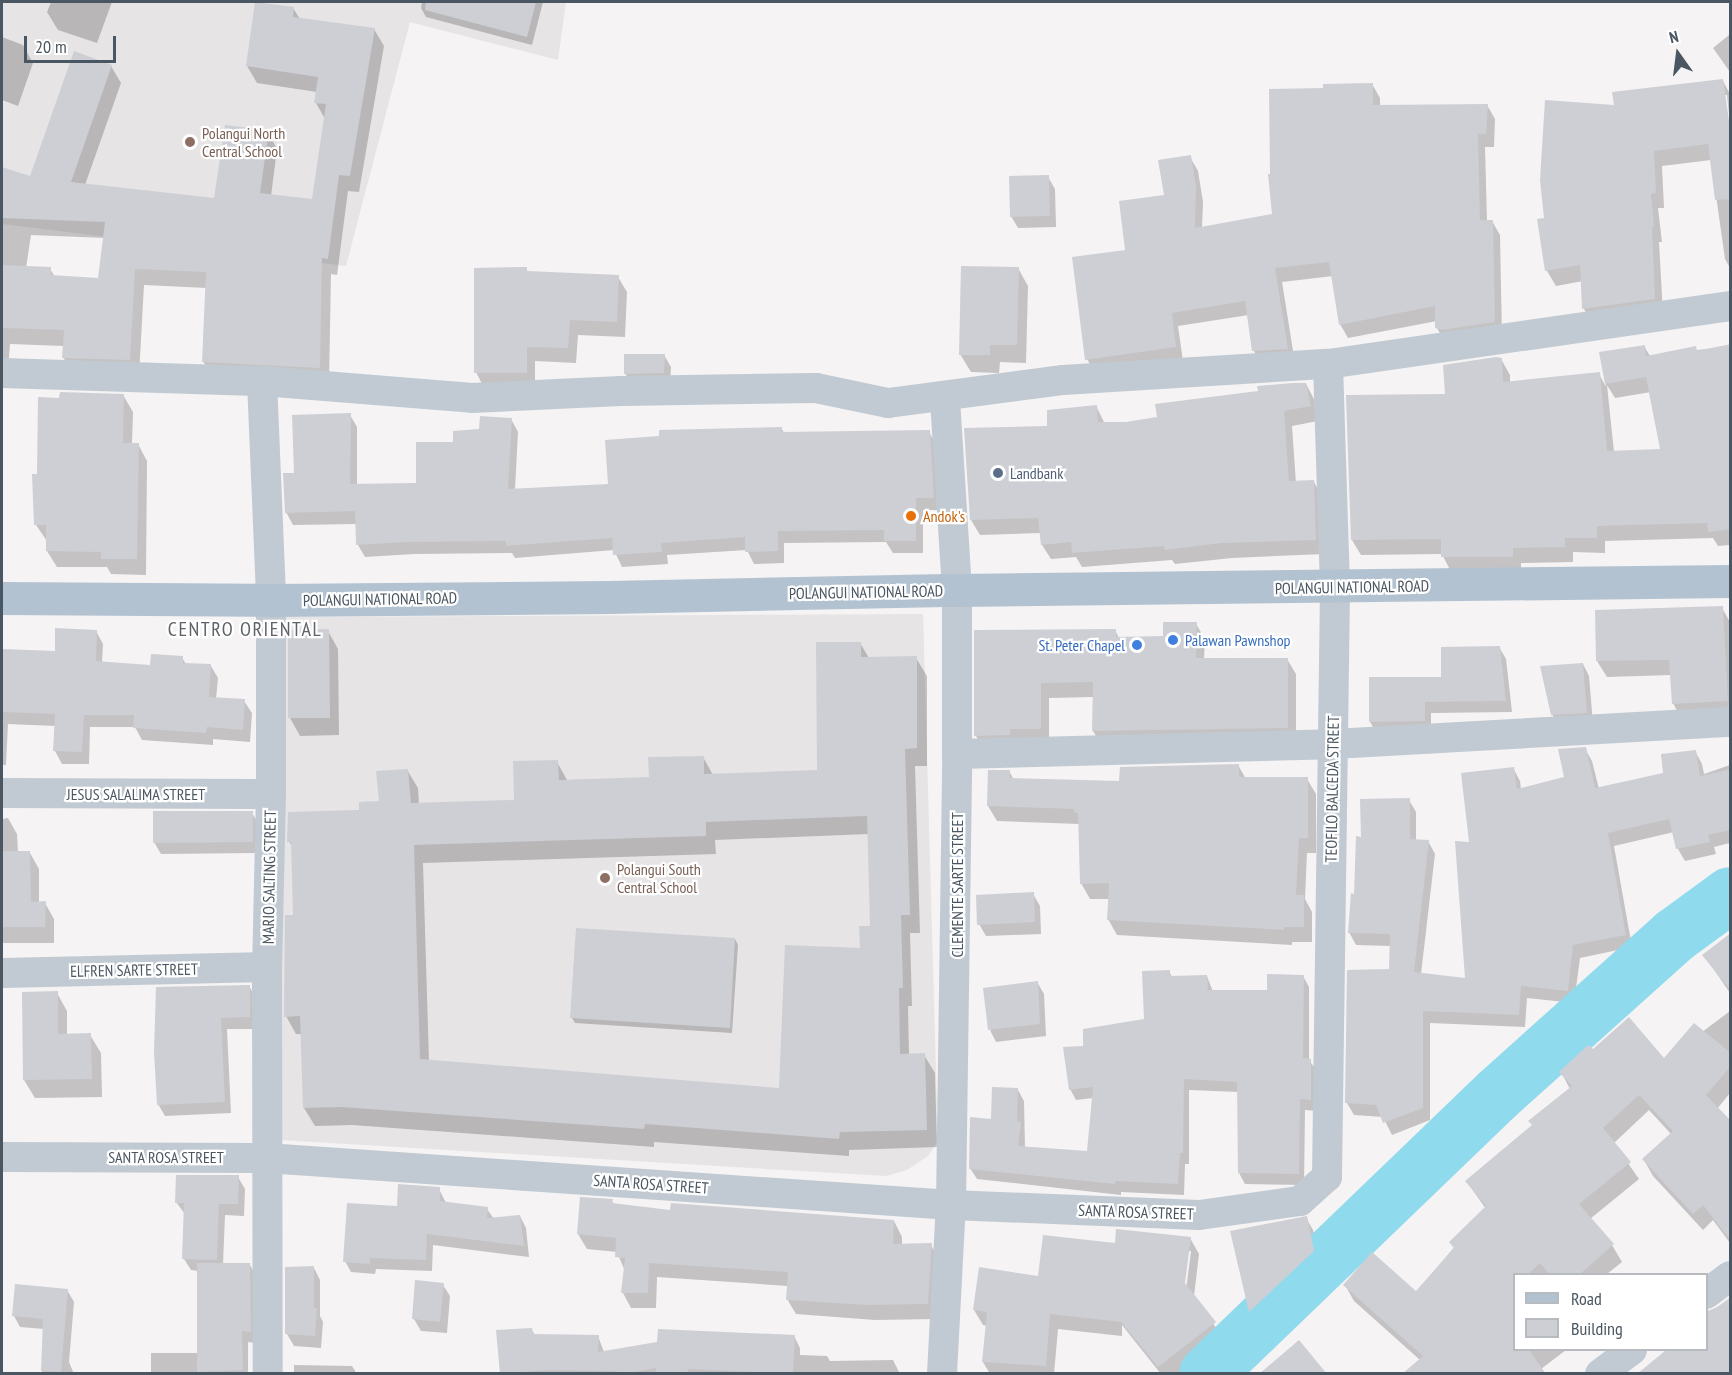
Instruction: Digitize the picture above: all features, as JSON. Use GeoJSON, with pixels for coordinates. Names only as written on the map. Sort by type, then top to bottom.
{"type":"FeatureCollection","features":[{"type":"Feature","properties":{"kind":"main road","name":"POLANGUI NATIONAL ROAD"},"geometry":{"type":"LineString","coordinates":[[2,598],[271,600],[1731,581]]}},
{"type":"Feature","properties":{"kind":"street"},"geometry":{"type":"LineString","coordinates":[[2,373],[262,381],[472,398],[621,391],[816,388],[888,403],[1063,380],[1328,364],[1731,306]]}},
{"type":"Feature","properties":{"kind":"street","name":"TEOFILO BALCEDA STREET"},"geometry":{"type":"LineString","coordinates":[[1300,1201],[1327,1177],[1335,587],[1328,364]]}},
{"type":"Feature","properties":{"kind":"street","name":"MARIO SALTING STREET"},"geometry":{"type":"LineString","coordinates":[[262,381],[271,600],[266,1158],[268,1374]]}},
{"type":"Feature","properties":{"kind":"street","name":"CLEMENTE SARTE STREET"},"geometry":{"type":"LineString","coordinates":[[942,1374],[951,1205],[957,754],[957,590],[945,397]]}},
{"type":"Feature","properties":{"kind":"street"},"geometry":{"type":"LineString","coordinates":[[957,754],[1333,744],[1731,722]]}},
{"type":"Feature","properties":{"kind":"street","name":"JESUS SALALIMA STREET"},"geometry":{"type":"LineString","coordinates":[[2,794],[271,795]]}},
{"type":"Feature","properties":{"kind":"street","name":"ELFREN SARTE STREET"},"geometry":{"type":"LineString","coordinates":[[2,974],[267,967]]}},
{"type":"Feature","properties":{"kind":"street","name":"SANTA ROSA STREET"},"geometry":{"type":"LineString","coordinates":[[2,1157],[266,1158],[951,1205],[1199,1215],[1300,1201]]}},
{"type":"Feature","properties":{"kind":"street"},"geometry":{"type":"LineString","coordinates":[[1708,1293],[1731,1276]]}},
{"type":"Feature","properties":{"kind":"street"},"geometry":{"type":"LineString","coordinates":[[1600,1374],[1631,1351]]}},
{"type":"Feature","properties":{"kind":"shaded area","name":"Polangui North Central School"},"geometry":{"type":"Polygon","coordinates":[[[2,2],[566,2],[558,60],[410,22],[346,266],[2,224],[2,2]]]}},
{"type":"Feature","properties":{"kind":"shaded area","name":"Polangui South Central School"},"geometry":{"type":"Polygon","coordinates":[[[923,614],[938,1141],[928,1156],[907,1170],[886,1176],[280,1140],[279,617],[923,614]]]}},
{"type":"Feature","properties":{"kind":"building"},"geometry":{"type":"Polygon","coordinates":[[[255,2],[294,7],[293,17],[375,28],[350,176],[339,175],[328,259],[322,258],[320,368],[202,362],[206,272],[135,269],[130,360],[62,358],[64,330],[2,328],[2,265],[51,267],[51,275],[98,278],[105,222],[2,218],[2,167],[30,176],[74,51],[112,65],[71,182],[214,198],[225,125],[269,130],[260,193],[312,199],[326,104],[314,103],[318,77],[246,66],[255,2]]]}},
{"type":"Feature","properties":{"kind":"building"},"geometry":{"type":"Polygon","coordinates":[[[426,2],[536,2],[527,37],[425,10],[426,2]]]}},
{"type":"Feature","properties":{"kind":"building"},"geometry":{"type":"Polygon","coordinates":[[[1723,79],[1731,135],[1731,199],[1715,200],[1708,144],[1654,151],[1656,193],[1651,194],[1655,299],[1582,309],[1580,265],[1545,271],[1537,219],[1544,218],[1540,180],[1545,100],[1614,105],[1612,92],[1723,79]]]}},
{"type":"Feature","properties":{"kind":"building"},"geometry":{"type":"Polygon","coordinates":[[[1373,83],[1373,105],[1488,104],[1486,134],[1478,134],[1480,220],[1493,220],[1495,322],[1442,330],[1435,328],[1435,306],[1339,325],[1329,262],[1275,268],[1288,349],[1252,351],[1245,301],[1172,313],[1176,347],[1085,360],[1072,257],[1125,250],[1119,201],[1164,195],[1158,160],[1191,155],[1196,187],[1195,228],[1272,214],[1268,174],[1270,174],[1269,89],[1323,88],[1323,84],[1373,83]]]}},
{"type":"Feature","properties":{"kind":"building"},"geometry":{"type":"Polygon","coordinates":[[[1049,175],[1050,216],[1010,217],[1009,176],[1049,175]]]}},
{"type":"Feature","properties":{"kind":"building"},"geometry":{"type":"Polygon","coordinates":[[[961,266],[1019,267],[1017,345],[990,345],[990,355],[959,355],[961,266]]]}},
{"type":"Feature","properties":{"kind":"building"},"geometry":{"type":"Polygon","coordinates":[[[527,267],[527,271],[619,275],[617,322],[570,320],[568,348],[527,347],[527,373],[474,373],[474,268],[527,267]]]}},
{"type":"Feature","properties":{"kind":"building"},"geometry":{"type":"Polygon","coordinates":[[[1731,344],[1731,529],[1708,532],[1707,523],[1597,526],[1597,538],[1565,538],[1565,547],[1513,548],[1513,557],[1441,557],[1441,539],[1351,540],[1346,395],[1445,394],[1443,365],[1496,357],[1502,358],[1503,382],[1600,372],[1607,451],[1660,449],[1646,377],[1605,384],[1599,352],[1645,345],[1646,356],[1696,346],[1697,351],[1731,344]]]}},
{"type":"Feature","properties":{"kind":"building"},"geometry":{"type":"Polygon","coordinates":[[[624,354],[665,354],[664,373],[624,374],[624,354]]]}},
{"type":"Feature","properties":{"kind":"building"},"geometry":{"type":"Polygon","coordinates":[[[1306,383],[1311,406],[1284,411],[1289,481],[1314,480],[1316,540],[1222,543],[1165,550],[1164,546],[1072,553],[1071,542],[1041,545],[1038,518],[970,520],[964,428],[1047,426],[1047,410],[1097,405],[1098,422],[1126,422],[1157,417],[1155,404],[1258,391],[1257,386],[1306,383]]]}},
{"type":"Feature","properties":{"kind":"building"},"geometry":{"type":"Polygon","coordinates":[[[60,392],[124,394],[123,443],[139,443],[137,559],[101,559],[101,552],[46,551],[46,525],[34,525],[32,474],[37,474],[38,397],[59,398],[60,392]]]}},
{"type":"Feature","properties":{"kind":"building"},"geometry":{"type":"Polygon","coordinates":[[[351,413],[350,484],[416,483],[416,442],[453,442],[453,431],[479,429],[480,416],[512,418],[508,489],[608,484],[605,440],[659,436],[659,430],[782,427],[782,432],[930,430],[934,498],[916,498],[916,541],[884,541],[884,530],[778,531],[778,551],[745,552],[745,537],[661,543],[662,552],[613,555],[612,538],[506,546],[506,541],[356,545],[355,511],[285,513],[283,473],[294,473],[292,415],[351,413]]]}},
{"type":"Feature","properties":{"kind":"building"},"geometry":{"type":"Polygon","coordinates":[[[1723,606],[1728,701],[1672,704],[1669,660],[1596,661],[1595,610],[1723,606]]]}},
{"type":"Feature","properties":{"kind":"building"},"geometry":{"type":"Polygon","coordinates":[[[1163,622],[1197,622],[1196,658],[1288,658],[1288,728],[1092,731],[1093,682],[1041,683],[1041,729],[1010,729],[1010,735],[974,736],[974,630],[1116,629],[1116,637],[1163,636],[1163,622]]]}},
{"type":"Feature","properties":{"kind":"building"},"geometry":{"type":"Polygon","coordinates":[[[55,628],[97,630],[96,661],[150,665],[151,654],[183,656],[183,663],[211,664],[209,697],[245,699],[243,730],[207,727],[206,733],[133,728],[134,715],[84,715],[82,752],[53,751],[55,714],[2,712],[2,649],[55,651],[55,628]]]}},
{"type":"Feature","properties":{"kind":"building"},"geometry":{"type":"Polygon","coordinates":[[[329,629],[330,718],[288,718],[288,630],[329,629]]]}},
{"type":"Feature","properties":{"kind":"building"},"geometry":{"type":"Polygon","coordinates":[[[816,642],[861,642],[861,657],[917,656],[917,748],[905,749],[910,915],[901,915],[903,988],[899,988],[900,1054],[925,1053],[927,1130],[840,1132],[839,1139],[645,1124],[644,1129],[341,1107],[303,1108],[300,1016],[284,1017],[285,915],[293,915],[291,842],[287,842],[288,812],[359,810],[359,802],[379,801],[376,771],[408,769],[411,803],[514,800],[513,761],[558,760],[559,780],[649,777],[648,757],[704,756],[704,774],[817,770],[816,642]],[[867,816],[706,822],[706,836],[414,845],[420,1059],[779,1088],[785,945],[860,948],[859,926],[870,926],[867,816]]]}},
{"type":"Feature","properties":{"kind":"building"},"geometry":{"type":"Polygon","coordinates":[[[1500,646],[1506,701],[1425,702],[1425,721],[1369,722],[1369,677],[1441,677],[1441,647],[1500,646]]]}},
{"type":"Feature","properties":{"kind":"building"},"geometry":{"type":"Polygon","coordinates":[[[1583,663],[1587,713],[1551,715],[1540,666],[1583,663]]]}},
{"type":"Feature","properties":{"kind":"building"},"geometry":{"type":"Polygon","coordinates":[[[1586,747],[1595,788],[1663,773],[1661,754],[1696,750],[1700,776],[1731,769],[1731,830],[1708,835],[1710,842],[1676,849],[1669,819],[1608,833],[1626,935],[1573,945],[1568,991],[1521,986],[1519,1015],[1423,1011],[1423,1108],[1383,1123],[1376,1105],[1345,1103],[1347,970],[1389,969],[1390,934],[1348,933],[1351,893],[1354,894],[1356,836],[1361,837],[1360,799],[1410,798],[1410,839],[1429,840],[1414,972],[1465,978],[1455,841],[1469,842],[1461,773],[1514,767],[1517,789],[1564,777],[1558,749],[1586,747]]]}},
{"type":"Feature","properties":{"kind":"building"},"geometry":{"type":"Polygon","coordinates":[[[1239,764],[1239,777],[1308,777],[1308,838],[1299,838],[1296,895],[1304,895],[1304,927],[1284,927],[1284,930],[1107,920],[1109,883],[1080,884],[1078,813],[1074,812],[1074,809],[987,806],[988,770],[1010,770],[1010,778],[1119,781],[1120,767],[1239,764]]]}},
{"type":"Feature","properties":{"kind":"building"},"geometry":{"type":"Polygon","coordinates":[[[153,811],[253,811],[253,842],[153,843],[153,811]]]}},
{"type":"Feature","properties":{"kind":"building"},"geometry":{"type":"Polygon","coordinates":[[[2,851],[30,851],[31,902],[46,901],[45,927],[2,927],[2,851]]]}},
{"type":"Feature","properties":{"kind":"building"},"geometry":{"type":"Polygon","coordinates":[[[1034,892],[1035,922],[977,925],[976,895],[1034,892]]]}},
{"type":"Feature","properties":{"kind":"building"},"geometry":{"type":"Polygon","coordinates":[[[576,928],[735,938],[730,1028],[570,1018],[576,928]]]}},
{"type":"Feature","properties":{"kind":"building"},"geometry":{"type":"Polygon","coordinates":[[[1731,933],[1731,991],[1702,955],[1731,933]]]}},
{"type":"Feature","properties":{"kind":"building"},"geometry":{"type":"Polygon","coordinates":[[[1170,970],[1170,976],[1207,975],[1208,990],[1267,990],[1267,974],[1304,975],[1303,1058],[1311,1059],[1311,1100],[1300,1099],[1299,1174],[1238,1173],[1237,1082],[1184,1079],[1183,1153],[1180,1153],[1178,1184],[1116,1181],[1115,1184],[969,1169],[970,1117],[991,1119],[992,1087],[1018,1088],[1017,1121],[1021,1122],[1018,1146],[1087,1151],[1093,1087],[1069,1090],[1063,1047],[1083,1046],[1083,1029],[1144,1019],[1142,971],[1170,970]]]}},
{"type":"Feature","properties":{"kind":"building"},"geometry":{"type":"Polygon","coordinates":[[[1038,981],[1040,1024],[988,1030],[983,988],[1038,981]]]}},
{"type":"Feature","properties":{"kind":"building"},"geometry":{"type":"Polygon","coordinates":[[[250,985],[250,1017],[221,1018],[225,1102],[157,1105],[154,1052],[156,987],[250,985]]]}},
{"type":"Feature","properties":{"kind":"building"},"geometry":{"type":"Polygon","coordinates":[[[58,991],[58,1034],[91,1033],[92,1079],[23,1080],[22,992],[58,991]]]}},
{"type":"Feature","properties":{"kind":"building"},"geometry":{"type":"Polygon","coordinates":[[[1629,1017],[1664,1058],[1694,1023],[1731,1053],[1731,1066],[1706,1095],[1731,1121],[1731,1241],[1703,1205],[1693,1214],[1642,1159],[1673,1131],[1639,1095],[1603,1128],[1631,1162],[1579,1204],[1614,1244],[1581,1273],[1548,1273],[1540,1263],[1529,1273],[1513,1273],[1513,1351],[1530,1351],[1546,1374],[1402,1374],[1423,1356],[1343,1285],[1372,1252],[1416,1291],[1454,1248],[1449,1242],[1486,1206],[1465,1181],[1532,1125],[1528,1121],[1572,1086],[1559,1072],[1588,1045],[1593,1049],[1629,1017]]]}},
{"type":"Feature","properties":{"kind":"building"},"geometry":{"type":"Polygon","coordinates":[[[176,1175],[239,1175],[238,1204],[219,1204],[217,1260],[182,1259],[184,1203],[175,1203],[176,1175]]]}},
{"type":"Feature","properties":{"kind":"building"},"geometry":{"type":"Polygon","coordinates":[[[398,1184],[440,1187],[440,1201],[488,1207],[487,1218],[520,1215],[524,1246],[427,1234],[426,1260],[370,1258],[370,1264],[343,1262],[347,1203],[397,1206],[398,1184]]]}},
{"type":"Feature","properties":{"kind":"building"},"geometry":{"type":"Polygon","coordinates":[[[580,1197],[613,1199],[612,1203],[670,1210],[671,1203],[894,1220],[893,1244],[932,1243],[928,1304],[866,1305],[786,1300],[788,1272],[649,1263],[648,1293],[621,1293],[625,1258],[615,1257],[616,1238],[577,1234],[580,1197]]]}},
{"type":"Feature","properties":{"kind":"building"},"geometry":{"type":"Polygon","coordinates":[[[1307,1216],[1314,1251],[1249,1312],[1230,1231],[1307,1216]]]}},
{"type":"Feature","properties":{"kind":"building"},"geometry":{"type":"Polygon","coordinates":[[[1116,1229],[1191,1237],[1185,1283],[1216,1322],[1158,1367],[1121,1322],[1050,1314],[1046,1366],[982,1362],[987,1312],[973,1310],[979,1267],[1038,1276],[1043,1235],[1115,1243],[1116,1229]]]}},
{"type":"Feature","properties":{"kind":"building"},"geometry":{"type":"Polygon","coordinates":[[[197,1263],[250,1263],[251,1332],[242,1331],[243,1370],[197,1372],[197,1263]]]}},
{"type":"Feature","properties":{"kind":"building"},"geometry":{"type":"Polygon","coordinates":[[[314,1266],[314,1308],[317,1308],[315,1336],[285,1334],[285,1267],[314,1266]]]}},
{"type":"Feature","properties":{"kind":"building"},"geometry":{"type":"Polygon","coordinates":[[[415,1280],[444,1283],[440,1322],[412,1319],[415,1280]]]}},
{"type":"Feature","properties":{"kind":"building"},"geometry":{"type":"Polygon","coordinates":[[[15,1284],[68,1289],[61,1372],[41,1371],[43,1319],[12,1316],[15,1284]]]}},
{"type":"Feature","properties":{"kind":"building"},"geometry":{"type":"Polygon","coordinates":[[[1731,1297],[1731,1374],[1637,1374],[1665,1351],[1708,1351],[1708,1311],[1731,1297]]]}},
{"type":"Feature","properties":{"kind":"building"},"geometry":{"type":"Polygon","coordinates":[[[532,1328],[533,1334],[599,1335],[598,1352],[657,1342],[658,1329],[795,1335],[793,1374],[688,1369],[687,1374],[655,1374],[656,1368],[625,1374],[617,1374],[616,1371],[548,1370],[500,1374],[496,1330],[532,1328]]]}},
{"type":"Feature","properties":{"kind":"building"},"geometry":{"type":"Polygon","coordinates":[[[1299,1340],[1327,1374],[1259,1374],[1299,1340]]]}},
{"type":"Feature","properties":{"kind":"waterway"},"geometry":{"type":"LineString","coordinates":[[1207,1374],[1498,1094],[1674,936],[1730,895]]}},
{"type":"Feature","properties":{"kind":"place","name":"Polangui North Central School"},"geometry":{"type":"Point","coordinates":[190,142]}},
{"type":"Feature","properties":{"kind":"place","name":"Landbank"},"geometry":{"type":"Point","coordinates":[998,473]}},
{"type":"Feature","properties":{"kind":"place","name":"Andok's"},"geometry":{"type":"Point","coordinates":[911,516]}},
{"type":"Feature","properties":{"kind":"place","name":"Palawan Pawnshop"},"geometry":{"type":"Point","coordinates":[1173,640]}},
{"type":"Feature","properties":{"kind":"place","name":"St. Peter Chapel"},"geometry":{"type":"Point","coordinates":[1137,645]}},
{"type":"Feature","properties":{"kind":"place","name":"Polangui South Central School"},"geometry":{"type":"Point","coordinates":[605,878]}},
{"type":"Feature","properties":{"kind":"district","name":"CENTRO ORIENTAL"},"geometry":{"type":"Point","coordinates":[245,629]}}]}
